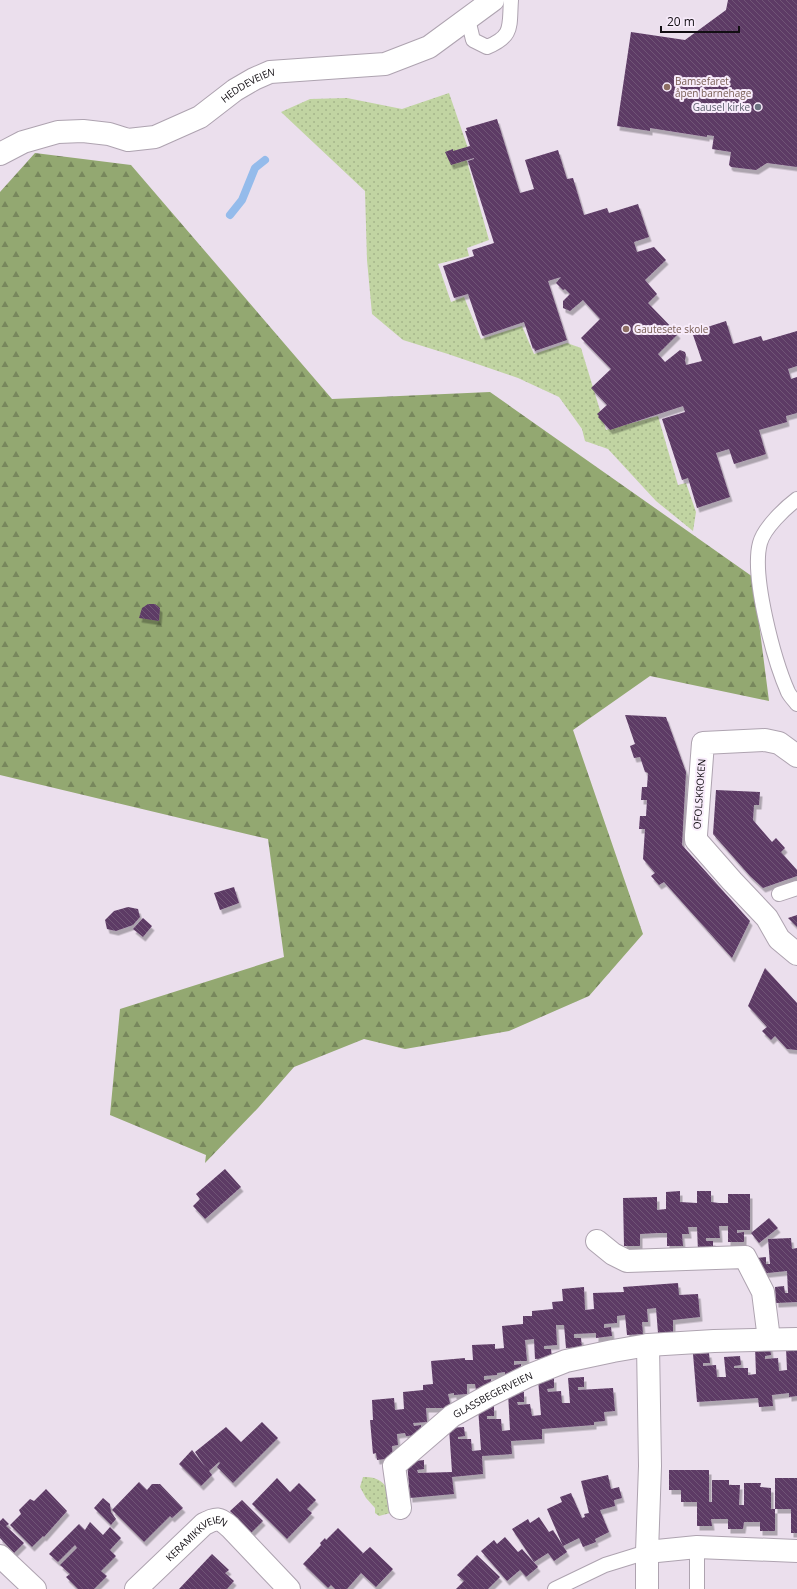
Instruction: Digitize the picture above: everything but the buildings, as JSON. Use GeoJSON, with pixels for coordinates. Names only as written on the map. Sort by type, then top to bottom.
{"type":"FeatureCollection","features":[{"type":"Feature","properties":{"kind":"street","name":"HEDDEVEIEN"},"geometry":{"type":"LineString","coordinates":[[0,154],[23,142],[58,132],[90,131],[109,134],[128,140],[155,137],[200,117],[235,90],[270,72],[385,64],[429,47],[493,0]]}},
{"type":"Feature","properties":{"kind":"street","name":"OFOLSKROKEN"},"geometry":{"type":"LineString","coordinates":[[797,756],[779,743],[765,740],[703,742],[696,835],[696,840],[767,918],[779,939],[797,954]]}},
{"type":"Feature","properties":{"kind":"street"},"geometry":{"type":"LineString","coordinates":[[596,1241],[613,1254],[627,1261],[745,1257],[763,1292],[769,1339]]}},
{"type":"Feature","properties":{"kind":"street","name":"GLASSBEGERVEIEN"},"geometry":{"type":"LineString","coordinates":[[400,1508],[394,1466],[452,1416],[528,1376],[566,1361],[648,1345],[797,1339]]}},
{"type":"Feature","properties":{"kind":"street"},"geometry":{"type":"LineString","coordinates":[[647,1589],[650,1466],[648,1345]]}},
{"type":"Feature","properties":{"kind":"street","name":"KERAMIKKVEIEN"},"geometry":{"type":"LineString","coordinates":[[136,1589],[204,1524],[214,1519],[222,1520],[230,1527],[289,1589]]}},
{"type":"Feature","properties":{"kind":"street"},"geometry":{"type":"LineString","coordinates":[[647,1552],[697,1547],[797,1551]]}},
{"type":"Feature","properties":{"kind":"street"},"geometry":{"type":"LineString","coordinates":[[0,1556],[35,1589]]}},
{"type":"Feature","properties":{"kind":"lane"},"geometry":{"type":"LineString","coordinates":[[468,19],[473,40],[487,47],[501,41],[509,29],[510,0]]}},
{"type":"Feature","properties":{"kind":"lane"},"geometry":{"type":"LineString","coordinates":[[797,499],[766,532],[760,543],[758,574],[765,614],[778,662],[788,694],[797,704]]}},
{"type":"Feature","properties":{"kind":"lane"},"geometry":{"type":"LineString","coordinates":[[779,894],[797,888]]}},
{"type":"Feature","properties":{"kind":"lane"},"geometry":{"type":"LineString","coordinates":[[697,1547],[697,1589]]}},
{"type":"Feature","properties":{"kind":"lane"},"geometry":{"type":"LineString","coordinates":[[555,1589],[605,1565],[647,1552]]}},
{"type":"Feature","properties":{"kind":"green space"},"geometry":{"type":"Polygon","coordinates":[[[449,93],[471,157],[466,158],[489,240],[467,248],[469,256],[438,264],[451,302],[464,297],[481,339],[522,326],[534,354],[567,343],[581,348],[606,430],[658,416],[678,485],[686,483],[696,512],[693,531],[656,501],[608,449],[585,441],[582,429],[559,397],[518,378],[403,340],[372,314],[367,260],[365,191],[281,112],[310,99],[347,98],[402,109],[449,93]]]}},
{"type":"Feature","properties":{"kind":"green space"},"geometry":{"type":"Polygon","coordinates":[[[35,153],[131,165],[332,399],[490,392],[753,577],[769,701],[650,676],[573,730],[643,934],[589,996],[509,1031],[405,1049],[364,1039],[294,1067],[258,1108],[205,1163],[206,1155],[110,1115],[120,1009],[284,957],[268,839],[0,775],[0,192],[35,153]]]}},
{"type":"Feature","properties":{"kind":"green space"},"geometry":{"type":"Polygon","coordinates":[[[363,1477],[378,1479],[386,1487],[389,1492],[394,1512],[379,1516],[375,1513],[375,1508],[366,1498],[360,1487],[363,1477]]]}},
{"type":"Feature","properties":{"kind":"waterway"},"geometry":{"type":"LineString","coordinates":[[230,215],[242,200],[255,168],[265,160]]}},
{"type":"Feature","properties":{"kind":"place","name":"Bamsefaret åpen barnehage"},"geometry":{"type":"Point","coordinates":[667,87]}},
{"type":"Feature","properties":{"kind":"place","name":"Gausel kirke"},"geometry":{"type":"Point","coordinates":[758,107]}},
{"type":"Feature","properties":{"kind":"place","name":"Gautesete skole"},"geometry":{"type":"Point","coordinates":[626,329]}}]}
